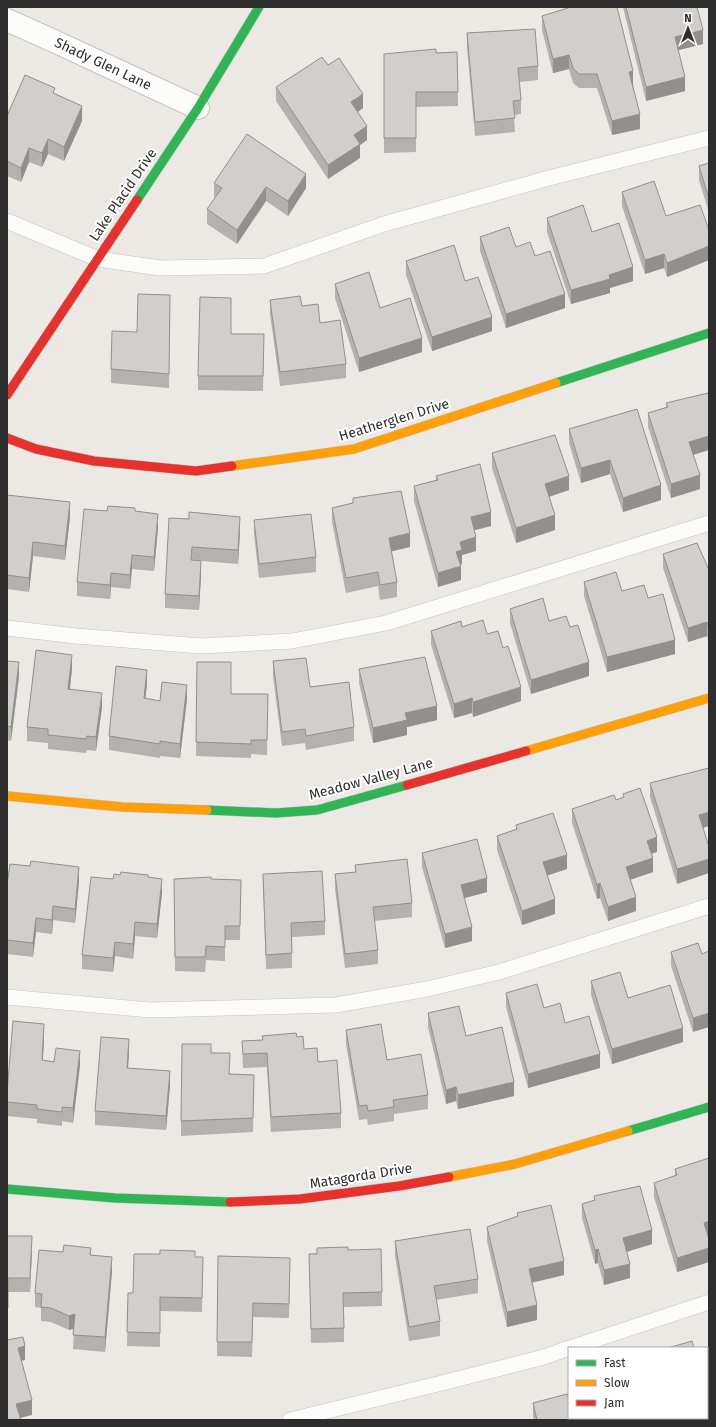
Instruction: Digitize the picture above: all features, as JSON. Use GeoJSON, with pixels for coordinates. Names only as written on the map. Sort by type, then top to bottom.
{"type":"FeatureCollection","features":[{"type":"Feature","properties":{"kind":"street","name":"Lake Placid Drive"},"geometry":{"type":"LineString","coordinates":[[7,395],[198,108],[259,7]]}},
{"type":"Feature","properties":{"kind":"street","name":"Shady Glen Lane"},"geometry":{"type":"LineString","coordinates":[[7,20],[198,108]]}},
{"type":"Feature","properties":{"kind":"street","name":"Heatherglen Drive"},"geometry":{"type":"LineString","coordinates":[[7,438],[36,449],[94,461],[196,471],[354,449],[709,333]]}},
{"type":"Feature","properties":{"kind":"street","name":"Meadow Valley Lane"},"geometry":{"type":"LineString","coordinates":[[7,796],[122,807],[276,813],[317,810],[709,698]]}},
{"type":"Feature","properties":{"kind":"street","name":"Matagorda Drive"},"geometry":{"type":"LineString","coordinates":[[7,1189],[115,1198],[219,1202],[300,1199],[399,1186],[515,1164],[709,1107]]}},
{"type":"Feature","properties":{"kind":"lane"},"geometry":{"type":"LineString","coordinates":[[7,221],[98,258],[160,268],[264,266],[384,224],[549,178],[709,138]]}},
{"type":"Feature","properties":{"kind":"lane"},"geometry":{"type":"LineString","coordinates":[[7,628],[76,636],[201,646],[292,641],[386,623],[709,522]]}},
{"type":"Feature","properties":{"kind":"lane"},"geometry":{"type":"LineString","coordinates":[[7,997],[150,1010],[336,1005],[427,989],[499,972],[709,906]]}},
{"type":"Feature","properties":{"kind":"lane"},"geometry":{"type":"LineString","coordinates":[[573,1347],[709,1302]]}},
{"type":"Feature","properties":{"kind":"lane"},"geometry":{"type":"LineString","coordinates":[[290,1420],[544,1357],[568,1349]]}},
{"type":"Feature","properties":{"kind":"building"},"geometry":{"type":"Polygon","coordinates":[[[571,7],[617,7],[633,71],[629,72],[640,114],[612,121],[597,74],[579,74],[573,68],[569,55],[553,59],[542,16],[571,7]]]}},
{"type":"Feature","properties":{"kind":"building"},"geometry":{"type":"Polygon","coordinates":[[[626,7],[697,7],[703,30],[675,37],[685,77],[646,87],[626,7]]]}},
{"type":"Feature","properties":{"kind":"building"},"geometry":{"type":"Polygon","coordinates":[[[535,29],[538,66],[518,68],[521,100],[513,101],[515,118],[475,122],[467,33],[535,29]]]}},
{"type":"Feature","properties":{"kind":"building"},"geometry":{"type":"Polygon","coordinates":[[[436,49],[436,53],[457,52],[458,92],[416,92],[416,138],[384,138],[384,54],[436,49]]]}},
{"type":"Feature","properties":{"kind":"building"},"geometry":{"type":"Polygon","coordinates":[[[322,57],[328,65],[339,58],[363,94],[351,102],[367,126],[354,135],[360,144],[328,165],[276,87],[322,57]]]}},
{"type":"Feature","properties":{"kind":"building"},"geometry":{"type":"Polygon","coordinates":[[[25,75],[55,88],[53,93],[82,106],[64,147],[48,139],[42,153],[29,148],[21,168],[7,161],[7,116],[25,75]]]}},
{"type":"Feature","properties":{"kind":"building"},"geometry":{"type":"Polygon","coordinates":[[[247,134],[306,174],[288,201],[266,187],[237,230],[207,209],[222,188],[214,183],[247,134]]]}},
{"type":"Feature","properties":{"kind":"building"},"geometry":{"type":"Polygon","coordinates":[[[709,163],[709,199],[699,166],[709,163]]]}},
{"type":"Feature","properties":{"kind":"building"},"geometry":{"type":"Polygon","coordinates":[[[654,181],[666,216],[700,205],[709,230],[709,246],[667,263],[664,254],[645,260],[622,192],[654,181]]]}},
{"type":"Feature","properties":{"kind":"building"},"geometry":{"type":"Polygon","coordinates":[[[583,205],[592,232],[619,223],[633,267],[609,275],[610,279],[571,290],[547,218],[583,205]]]}},
{"type":"Feature","properties":{"kind":"building"},"geometry":{"type":"Polygon","coordinates":[[[509,227],[516,247],[530,242],[535,256],[550,251],[565,294],[506,314],[480,237],[509,227]]]}},
{"type":"Feature","properties":{"kind":"building"},"geometry":{"type":"Polygon","coordinates":[[[454,245],[465,281],[478,277],[492,317],[432,337],[406,261],[454,245]]]}},
{"type":"Feature","properties":{"kind":"building"},"geometry":{"type":"Polygon","coordinates":[[[369,272],[380,308],[410,298],[422,338],[359,358],[335,284],[369,272]]]}},
{"type":"Feature","properties":{"kind":"building"},"geometry":{"type":"Polygon","coordinates":[[[138,294],[170,295],[169,374],[111,369],[112,331],[137,332],[138,294]]]}},
{"type":"Feature","properties":{"kind":"building"},"geometry":{"type":"Polygon","coordinates":[[[300,296],[302,306],[318,304],[320,323],[340,320],[346,364],[280,372],[270,300],[300,296]]]}},
{"type":"Feature","properties":{"kind":"building"},"geometry":{"type":"Polygon","coordinates":[[[200,297],[231,298],[231,334],[264,334],[263,376],[198,376],[200,297]]]}},
{"type":"Feature","properties":{"kind":"building"},"geometry":{"type":"Polygon","coordinates":[[[708,393],[709,436],[689,442],[700,475],[671,484],[648,413],[668,407],[666,403],[708,393]]]}},
{"type":"Feature","properties":{"kind":"building"},"geometry":{"type":"Polygon","coordinates":[[[637,409],[661,485],[623,498],[610,460],[581,468],[569,429],[637,409]]]}},
{"type":"Feature","properties":{"kind":"building"},"geometry":{"type":"Polygon","coordinates":[[[555,435],[569,476],[545,484],[555,515],[516,528],[492,453],[555,435]]]}},
{"type":"Feature","properties":{"kind":"building"},"geometry":{"type":"Polygon","coordinates":[[[480,464],[491,512],[471,517],[476,537],[460,542],[462,550],[456,552],[461,566],[438,573],[414,486],[438,480],[436,476],[480,464]]]}},
{"type":"Feature","properties":{"kind":"building"},"geometry":{"type":"Polygon","coordinates":[[[401,491],[410,533],[389,538],[397,582],[380,585],[378,572],[346,578],[332,508],[353,503],[353,498],[401,491]]]}},
{"type":"Feature","properties":{"kind":"building"},"geometry":{"type":"Polygon","coordinates":[[[7,495],[70,502],[65,546],[33,542],[29,578],[7,575],[7,495]]]}},
{"type":"Feature","properties":{"kind":"building"},"geometry":{"type":"Polygon","coordinates":[[[108,506],[135,508],[135,511],[158,514],[154,557],[132,555],[130,575],[111,573],[110,585],[77,582],[84,509],[107,511],[108,506]]]}},
{"type":"Feature","properties":{"kind":"building"},"geometry":{"type":"Polygon","coordinates":[[[189,512],[240,517],[238,550],[192,547],[191,560],[201,561],[199,596],[165,594],[169,518],[189,519],[189,512]]]}},
{"type":"Feature","properties":{"kind":"building"},"geometry":{"type":"Polygon","coordinates":[[[311,514],[316,557],[259,564],[254,520],[311,514]]]}},
{"type":"Feature","properties":{"kind":"building"},"geometry":{"type":"Polygon","coordinates":[[[697,543],[709,570],[709,628],[707,622],[688,628],[663,554],[697,543]]]}},
{"type":"Feature","properties":{"kind":"building"},"geometry":{"type":"Polygon","coordinates":[[[616,572],[622,591],[644,585],[648,598],[663,594],[675,640],[607,657],[584,582],[616,572]]]}},
{"type":"Feature","properties":{"kind":"building"},"geometry":{"type":"Polygon","coordinates":[[[543,598],[549,621],[566,616],[570,627],[578,625],[589,662],[531,680],[510,609],[543,598]]]}},
{"type":"Feature","properties":{"kind":"building"},"geometry":{"type":"Polygon","coordinates":[[[483,620],[487,634],[498,631],[503,648],[508,646],[521,687],[473,702],[472,698],[454,704],[431,631],[461,621],[462,627],[483,620]]]}},
{"type":"Feature","properties":{"kind":"building"},"geometry":{"type":"Polygon","coordinates":[[[36,650],[72,655],[68,689],[102,693],[96,737],[87,736],[86,739],[48,735],[48,729],[27,727],[36,650]]]}},
{"type":"Feature","properties":{"kind":"building"},"geometry":{"type":"Polygon","coordinates":[[[425,657],[437,706],[405,713],[407,720],[373,728],[359,669],[425,657]]]}},
{"type":"Feature","properties":{"kind":"building"},"geometry":{"type":"Polygon","coordinates":[[[306,658],[310,687],[349,682],[354,727],[306,736],[305,729],[282,732],[273,661],[306,658]]]}},
{"type":"Feature","properties":{"kind":"building"},"geometry":{"type":"Polygon","coordinates":[[[7,661],[19,662],[11,727],[7,726],[7,661]]]}},
{"type":"Feature","properties":{"kind":"building"},"geometry":{"type":"Polygon","coordinates":[[[197,662],[231,662],[231,694],[268,694],[267,740],[251,740],[251,744],[196,742],[197,662]]]}},
{"type":"Feature","properties":{"kind":"building"},"geometry":{"type":"Polygon","coordinates":[[[116,666],[147,670],[144,698],[160,701],[162,682],[187,685],[180,744],[160,741],[160,744],[109,736],[116,666]]]}},
{"type":"Feature","properties":{"kind":"building"},"geometry":{"type":"Polygon","coordinates":[[[709,768],[709,812],[699,815],[709,847],[709,859],[677,869],[650,783],[709,768]]]}},
{"type":"Feature","properties":{"kind":"building"},"geometry":{"type":"Polygon","coordinates":[[[640,788],[657,837],[647,841],[653,858],[626,867],[636,897],[608,907],[600,883],[597,885],[572,809],[614,795],[616,800],[624,797],[623,794],[640,788]]]}},
{"type":"Feature","properties":{"kind":"building"},"geometry":{"type":"Polygon","coordinates":[[[553,813],[567,855],[543,862],[555,899],[522,911],[497,836],[517,829],[516,825],[553,813]]]}},
{"type":"Feature","properties":{"kind":"building"},"geometry":{"type":"Polygon","coordinates":[[[477,839],[487,878],[461,885],[472,927],[445,934],[422,853],[477,839]]]}},
{"type":"Feature","properties":{"kind":"building"},"geometry":{"type":"Polygon","coordinates":[[[407,859],[412,903],[373,907],[378,950],[345,954],[335,874],[356,872],[355,865],[407,859]]]}},
{"type":"Feature","properties":{"kind":"building"},"geometry":{"type":"Polygon","coordinates":[[[31,861],[79,867],[75,909],[53,906],[52,920],[36,918],[33,943],[7,940],[7,885],[10,864],[30,866],[31,861]]]}},
{"type":"Feature","properties":{"kind":"building"},"geometry":{"type":"Polygon","coordinates":[[[322,871],[325,921],[291,923],[292,953],[266,955],[263,874],[322,871]]]}},
{"type":"Feature","properties":{"kind":"building"},"geometry":{"type":"Polygon","coordinates":[[[121,872],[148,875],[148,877],[162,879],[157,924],[135,922],[133,944],[115,942],[113,958],[82,955],[91,877],[113,879],[114,874],[120,875],[121,872]]]}},
{"type":"Feature","properties":{"kind":"building"},"geometry":{"type":"Polygon","coordinates":[[[211,877],[211,879],[241,880],[240,926],[225,926],[225,947],[206,946],[205,957],[175,957],[174,879],[211,877]]]}},
{"type":"Feature","properties":{"kind":"building"},"geometry":{"type":"Polygon","coordinates":[[[698,943],[702,954],[709,951],[709,1013],[693,1018],[671,952],[698,943]]]}},
{"type":"Feature","properties":{"kind":"building"},"geometry":{"type":"Polygon","coordinates":[[[620,972],[628,998],[670,985],[683,1028],[612,1049],[591,981],[620,972]]]}},
{"type":"Feature","properties":{"kind":"building"},"geometry":{"type":"Polygon","coordinates":[[[537,984],[544,1008],[560,1003],[565,1023],[589,1016],[600,1054],[528,1074],[506,993],[537,984]]]}},
{"type":"Feature","properties":{"kind":"building"},"geometry":{"type":"Polygon","coordinates":[[[459,1006],[466,1036],[502,1027],[514,1082],[458,1095],[456,1087],[446,1090],[428,1013],[459,1006]]]}},
{"type":"Feature","properties":{"kind":"building"},"geometry":{"type":"Polygon","coordinates":[[[13,1021],[44,1024],[42,1060],[54,1062],[56,1048],[80,1051],[73,1108],[62,1107],[62,1112],[37,1109],[37,1105],[7,1102],[13,1021]]]}},
{"type":"Feature","properties":{"kind":"building"},"geometry":{"type":"Polygon","coordinates":[[[381,1024],[387,1060],[421,1054],[428,1095],[393,1100],[394,1107],[368,1111],[367,1105],[359,1106],[346,1030],[381,1024]]]}},
{"type":"Feature","properties":{"kind":"building"},"geometry":{"type":"Polygon","coordinates":[[[296,1033],[297,1037],[303,1036],[304,1049],[317,1048],[318,1062],[337,1060],[341,1113],[271,1117],[267,1053],[243,1054],[242,1041],[263,1040],[262,1036],[296,1033]]]}},
{"type":"Feature","properties":{"kind":"building"},"geometry":{"type":"Polygon","coordinates":[[[101,1037],[129,1039],[127,1068],[170,1071],[166,1116],[95,1111],[101,1037]]]}},
{"type":"Feature","properties":{"kind":"building"},"geometry":{"type":"Polygon","coordinates":[[[182,1044],[211,1044],[211,1053],[230,1053],[229,1074],[254,1075],[253,1118],[181,1121],[182,1044]]]}},
{"type":"Feature","properties":{"kind":"building"},"geometry":{"type":"Polygon","coordinates":[[[709,1158],[709,1221],[704,1223],[709,1240],[709,1248],[677,1258],[654,1183],[677,1175],[675,1169],[709,1158]]]}},
{"type":"Feature","properties":{"kind":"building"},"geometry":{"type":"Polygon","coordinates":[[[640,1186],[652,1230],[623,1238],[630,1264],[604,1270],[598,1249],[595,1250],[582,1204],[595,1200],[594,1196],[640,1186]]]}},
{"type":"Feature","properties":{"kind":"building"},"geometry":{"type":"Polygon","coordinates":[[[551,1205],[564,1261],[529,1269],[537,1305],[507,1312],[487,1227],[518,1216],[517,1213],[551,1205]]]}},
{"type":"Feature","properties":{"kind":"building"},"geometry":{"type":"Polygon","coordinates":[[[470,1229],[478,1279],[434,1286],[440,1321],[409,1327],[395,1241],[470,1229]]]}},
{"type":"Feature","properties":{"kind":"building"},"geometry":{"type":"Polygon","coordinates":[[[7,1236],[32,1236],[30,1278],[8,1278],[8,1308],[7,1308],[7,1236]]]}},
{"type":"Feature","properties":{"kind":"building"},"geometry":{"type":"Polygon","coordinates":[[[64,1245],[91,1248],[90,1255],[112,1257],[105,1337],[73,1335],[75,1314],[69,1316],[51,1308],[41,1307],[42,1294],[35,1293],[39,1250],[63,1252],[64,1245]]]}},
{"type":"Feature","properties":{"kind":"building"},"geometry":{"type":"Polygon","coordinates":[[[348,1247],[348,1250],[381,1249],[382,1292],[343,1293],[344,1328],[311,1329],[309,1254],[317,1254],[317,1248],[348,1247]]]}},
{"type":"Feature","properties":{"kind":"building"},"geometry":{"type":"Polygon","coordinates":[[[160,1250],[195,1251],[195,1257],[203,1257],[202,1298],[160,1297],[160,1333],[127,1332],[128,1293],[133,1293],[134,1254],[160,1254],[160,1250]]]}},
{"type":"Feature","properties":{"kind":"building"},"geometry":{"type":"Polygon","coordinates":[[[218,1256],[290,1258],[289,1304],[253,1303],[252,1342],[217,1342],[218,1256]]]}},
{"type":"Feature","properties":{"kind":"building"},"geometry":{"type":"Polygon","coordinates":[[[23,1337],[25,1346],[18,1348],[32,1400],[16,1404],[21,1420],[7,1420],[7,1340],[23,1337]]]}},
{"type":"Feature","properties":{"kind":"building"},"geometry":{"type":"Polygon","coordinates":[[[692,1341],[694,1347],[671,1347],[692,1341]]]}},
{"type":"Feature","properties":{"kind":"building"},"geometry":{"type":"Polygon","coordinates":[[[708,1384],[709,1420],[679,1420],[708,1419],[708,1384]]]}},
{"type":"Feature","properties":{"kind":"building"},"geometry":{"type":"Polygon","coordinates":[[[567,1394],[568,1419],[574,1420],[537,1420],[533,1403],[567,1394]]]}},
{"type":"Feature","properties":{"kind":"traffic: fast"},"geometry":{"type":"LineString","coordinates":[[137,200],[198,108],[259,7]]}},
{"type":"Feature","properties":{"kind":"traffic: fast"},"geometry":{"type":"LineString","coordinates":[[556,383],[709,333]]}},
{"type":"Feature","properties":{"kind":"traffic: fast"},"geometry":{"type":"LineString","coordinates":[[207,810],[276,813],[317,810],[407,785]]}},
{"type":"Feature","properties":{"kind":"traffic: fast"},"geometry":{"type":"LineString","coordinates":[[628,1131],[709,1107]]}},
{"type":"Feature","properties":{"kind":"traffic: fast"},"geometry":{"type":"LineString","coordinates":[[7,1189],[115,1198],[230,1202]]}},
{"type":"Feature","properties":{"kind":"traffic: slow"},"geometry":{"type":"LineString","coordinates":[[232,466],[354,449],[556,383]]}},
{"type":"Feature","properties":{"kind":"traffic: slow"},"geometry":{"type":"LineString","coordinates":[[526,751],[709,698]]}},
{"type":"Feature","properties":{"kind":"traffic: slow"},"geometry":{"type":"LineString","coordinates":[[7,796],[122,807],[207,810]]}},
{"type":"Feature","properties":{"kind":"traffic: slow"},"geometry":{"type":"LineString","coordinates":[[449,1177],[515,1164],[628,1131]]}},
{"type":"Feature","properties":{"kind":"traffic: jam"},"geometry":{"type":"LineString","coordinates":[[7,395],[137,200]]}},
{"type":"Feature","properties":{"kind":"traffic: jam"},"geometry":{"type":"LineString","coordinates":[[7,438],[36,449],[94,461],[196,471],[232,466]]}},
{"type":"Feature","properties":{"kind":"traffic: jam"},"geometry":{"type":"LineString","coordinates":[[407,785],[526,751]]}},
{"type":"Feature","properties":{"kind":"traffic: jam"},"geometry":{"type":"LineString","coordinates":[[230,1202],[300,1199],[399,1186],[449,1177]]}}]}
